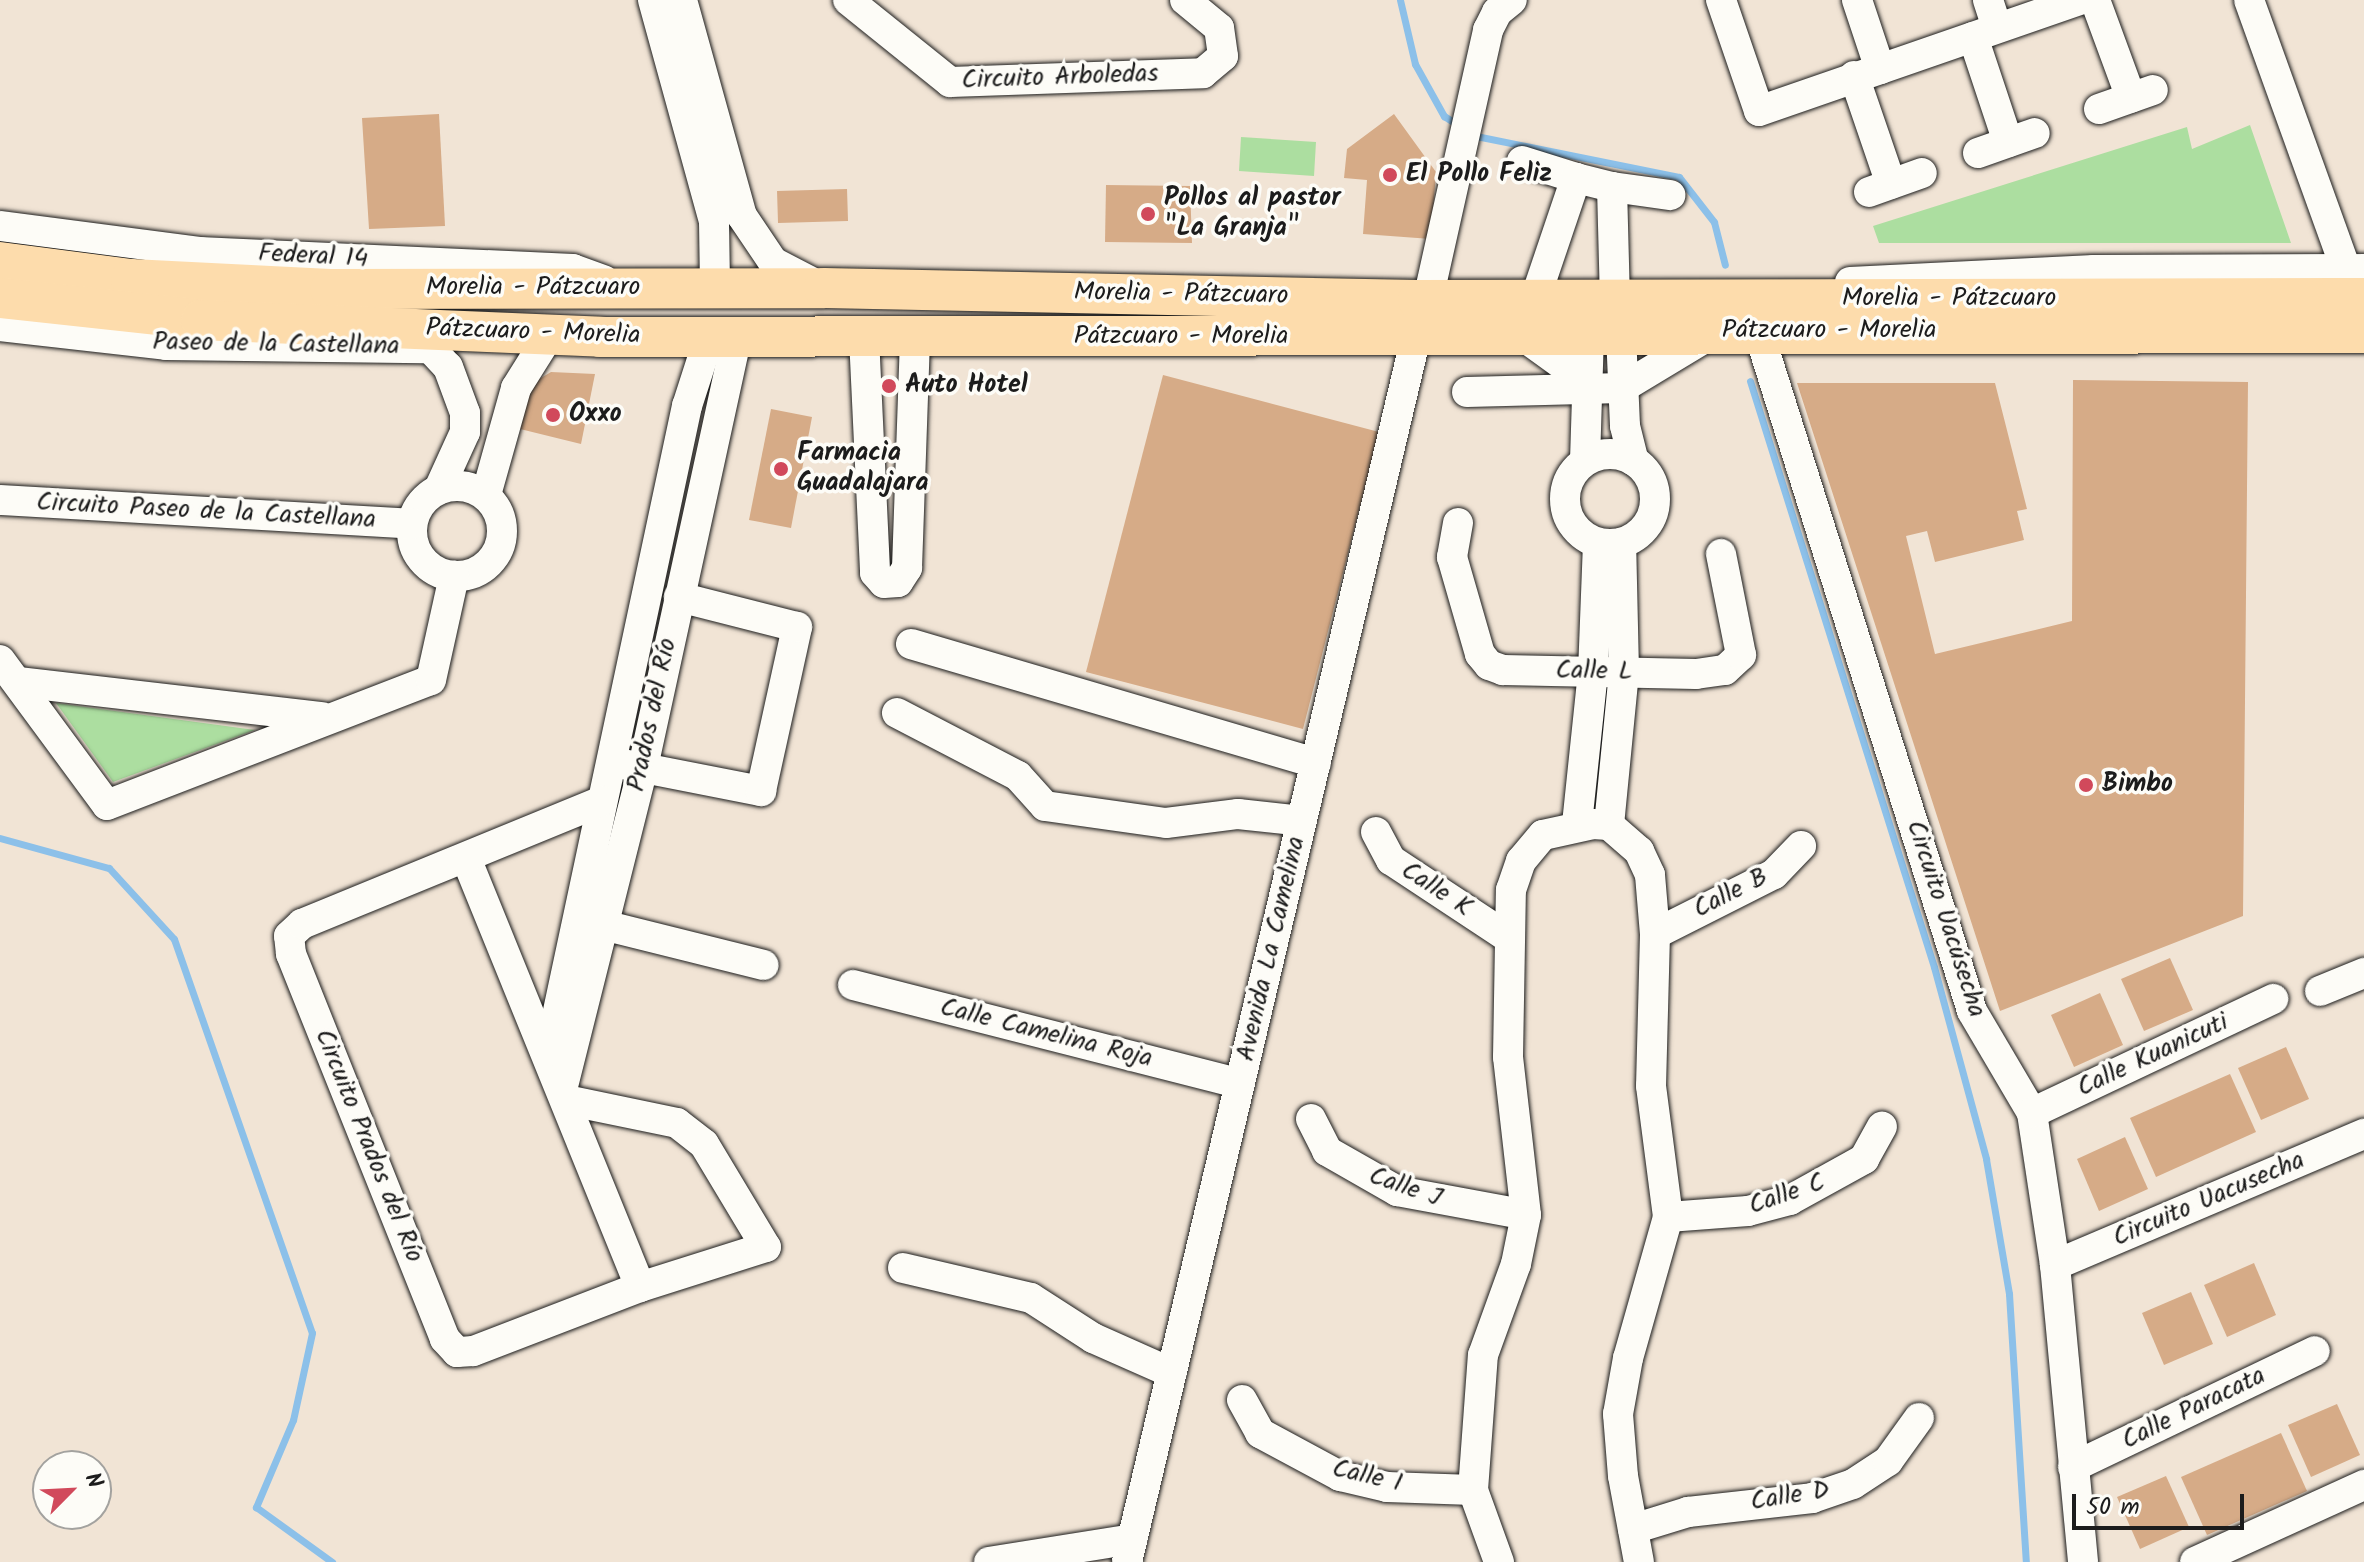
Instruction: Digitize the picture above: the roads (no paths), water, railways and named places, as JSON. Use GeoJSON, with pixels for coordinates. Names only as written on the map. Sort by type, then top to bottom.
{"type":"FeatureCollection","features":[{"type":"Feature","properties":{"kind":"main road","name":"Morelia - Pátzcuaro"},"geometry":{"type":"LineString","coordinates":[[0,262],[131,279],[330,289],[824,288],[1428,299],[1529,318],[1608,323],[2358,279]]}},
{"type":"Feature","properties":{"kind":"main road","name":"Pátzcuaro - Morelia"},"geometry":{"type":"LineString","coordinates":[[0,298],[201,320],[600,337],[1416,337],[1529,318]]}},
{"type":"Feature","properties":{"kind":"main road","name":"Pátzcuaro - Morelia"},"geometry":{"type":"LineString","coordinates":[[1608,323],[1715,331],[1767,315],[2364,333]]}},
{"type":"Feature","properties":{"kind":"street"},"geometry":{"type":"LineString","coordinates":[[653,0],[719,189],[773,262],[824,288]]}},
{"type":"Feature","properties":{"kind":"street"},"geometry":{"type":"LineString","coordinates":[[682,0],[719,189],[714,222],[715,288]]}},
{"type":"Feature","properties":{"kind":"street","name":"Circuito Arboledas"},"geometry":{"type":"LineString","coordinates":[[848,0],[950,82],[1203,73],[1223,56],[1219,28],[1185,0]]}},
{"type":"Feature","properties":{"kind":"street"},"geometry":{"type":"LineString","coordinates":[[1428,299],[1488,30],[1497,12],[1512,0]]}},
{"type":"Feature","properties":{"kind":"street"},"geometry":{"type":"LineString","coordinates":[[1721,0],[1759,111],[1867,72],[1986,22],[2079,0]]}},
{"type":"Feature","properties":{"kind":"street"},"geometry":{"type":"LineString","coordinates":[[1857,0],[1880,188],[1922,173]]}},
{"type":"Feature","properties":{"kind":"street"},"geometry":{"type":"LineString","coordinates":[[2095,0],[2142,94],[2099,109]]}},
{"type":"Feature","properties":{"kind":"street"},"geometry":{"type":"LineString","coordinates":[[2249,0],[2358,279]]}},
{"type":"Feature","properties":{"kind":"street"},"geometry":{"type":"LineString","coordinates":[[1978,153],[2022,137],[1986,22]]}},
{"type":"Feature","properties":{"kind":"street"},"geometry":{"type":"LineString","coordinates":[[1522,161],[1612,187],[1670,195]]}},
{"type":"Feature","properties":{"kind":"street"},"geometry":{"type":"LineString","coordinates":[[1576,178],[1529,318],[1588,386]]}},
{"type":"Feature","properties":{"kind":"street"},"geometry":{"type":"LineString","coordinates":[[1608,323],[1588,386],[1585,461],[1567,484],[1564,498],[1573,526],[1609,543],[1635,537],[1653,514],[1652,484],[1634,461],[1608,323],[1612,187]]}},
{"type":"Feature","properties":{"kind":"street","name":"Federal 14"},"geometry":{"type":"LineString","coordinates":[[0,226],[199,252],[573,269],[624,288]]}},
{"type":"Feature","properties":{"kind":"street","name":"Circuito Uacúsecha"},"geometry":{"type":"LineString","coordinates":[[1767,315],[1972,1011],[2032,1113],[2055,1265],[2083,1562]]}},
{"type":"Feature","properties":{"kind":"street","name":"Paseo de la Castellana"},"geometry":{"type":"LineString","coordinates":[[0,326],[166,345],[430,348],[543,345],[600,337]]}},
{"type":"Feature","properties":{"kind":"street"},"geometry":{"type":"LineString","coordinates":[[1467,392],[1588,386],[1622,388],[1715,331]]}},
{"type":"Feature","properties":{"kind":"street"},"geometry":{"type":"LineString","coordinates":[[864,337],[875,573],[884,583],[898,582],[907,568],[915,337]]}},
{"type":"Feature","properties":{"kind":"street","name":"Avenida La Camelina"},"geometry":{"type":"LineString","coordinates":[[1130,1550],[1416,337]]}},
{"type":"Feature","properties":{"kind":"street"},"geometry":{"type":"LineString","coordinates":[[548,1058],[591,922],[602,801],[613,762],[687,406],[723,338]]}},
{"type":"Feature","properties":{"kind":"street","name":"Prados del Río"},"geometry":{"type":"LineString","coordinates":[[564,1095],[591,922],[643,767],[679,597],[723,338]]}},
{"type":"Feature","properties":{"kind":"street"},"geometry":{"type":"LineString","coordinates":[[486,495],[516,388],[543,345]]}},
{"type":"Feature","properties":{"kind":"street"},"geometry":{"type":"LineString","coordinates":[[430,348],[448,367],[465,413],[461,442],[439,489],[417,509],[412,524],[418,553],[427,565],[454,576],[482,570],[500,548],[501,519],[486,495],[455,485],[439,489]]}},
{"type":"Feature","properties":{"kind":"street"},"geometry":{"type":"LineString","coordinates":[[1585,461],[1610,454],[1634,461]]}},
{"type":"Feature","properties":{"kind":"street","name":"Circuito Paseo de la Castellana"},"geometry":{"type":"LineString","coordinates":[[0,500],[412,524]]}},
{"type":"Feature","properties":{"kind":"street","name":"Calle L"},"geometry":{"type":"LineString","coordinates":[[1458,523],[1452,557],[1480,654],[1489,665],[1593,673],[1696,674],[1725,670],[1741,655],[1721,554]]}},
{"type":"Feature","properties":{"kind":"street"},"geometry":{"type":"LineString","coordinates":[[1609,543],[1624,671],[1609,825]]}},
{"type":"Feature","properties":{"kind":"street"},"geometry":{"type":"LineString","coordinates":[[1577,824],[1609,543]]}},
{"type":"Feature","properties":{"kind":"street"},"geometry":{"type":"LineString","coordinates":[[9,671],[107,805],[431,680],[454,576]]}},
{"type":"Feature","properties":{"kind":"street"},"geometry":{"type":"LineString","coordinates":[[613,762],[761,791],[797,627],[679,597]]}},
{"type":"Feature","properties":{"kind":"street"},"geometry":{"type":"LineString","coordinates":[[911,644],[1316,763]]}},
{"type":"Feature","properties":{"kind":"street"},"geometry":{"type":"LineString","coordinates":[[9,671],[328,718]]}},
{"type":"Feature","properties":{"kind":"street"},"geometry":{"type":"LineString","coordinates":[[897,713],[1018,776],[1045,806],[1166,823],[1238,814],[1302,821]]}},
{"type":"Feature","properties":{"kind":"street","name":"Circuito Prados del Río"},"geometry":{"type":"LineString","coordinates":[[564,1095],[677,1123],[704,1144],[766,1247],[640,1287],[473,1351],[457,1352],[439,1324],[291,954],[289,936],[302,924],[602,801]]}},
{"type":"Feature","properties":{"kind":"street"},"geometry":{"type":"LineString","coordinates":[[1499,1562],[1473,1490],[1483,1355],[1516,1264],[1526,1215],[1508,1057],[1511,890],[1521,861],[1543,835],[1577,824],[1609,825],[1639,851],[1650,875],[1655,934],[1651,1086],[1668,1217],[1628,1358],[1618,1414],[1639,1562]]}},
{"type":"Feature","properties":{"kind":"street","name":"Calle K"},"geometry":{"type":"LineString","coordinates":[[1376,832],[1391,860],[1509,938]]}},
{"type":"Feature","properties":{"kind":"street","name":"Calle B"},"geometry":{"type":"LineString","coordinates":[[1655,934],[1774,874],[1801,846]]}},
{"type":"Feature","properties":{"kind":"street"},"geometry":{"type":"LineString","coordinates":[[466,858],[640,1287]]}},
{"type":"Feature","properties":{"kind":"street"},"geometry":{"type":"LineString","coordinates":[[591,922],[764,965]]}},
{"type":"Feature","properties":{"kind":"street"},"geometry":{"type":"LineString","coordinates":[[2320,991],[2364,973]]}},
{"type":"Feature","properties":{"kind":"street","name":"Calle Camelina Roja"},"geometry":{"type":"LineString","coordinates":[[853,985],[1240,1084]]}},
{"type":"Feature","properties":{"kind":"street","name":"Calle Kuanicuti"},"geometry":{"type":"LineString","coordinates":[[2032,1113],[2273,999]]}},
{"type":"Feature","properties":{"kind":"street","name":"Calle J"},"geometry":{"type":"LineString","coordinates":[[1311,1119],[1327,1151],[1397,1191],[1526,1215]]}},
{"type":"Feature","properties":{"kind":"street","name":"Calle C"},"geometry":{"type":"LineString","coordinates":[[1668,1217],[1748,1211],[1790,1200],[1864,1159],[1882,1127]]}},
{"type":"Feature","properties":{"kind":"street","name":"Circuito Uacusecha"},"geometry":{"type":"LineString","coordinates":[[2055,1265],[2361,1145]]}},
{"type":"Feature","properties":{"kind":"street"},"geometry":{"type":"LineString","coordinates":[[903,1268],[1031,1298],[1093,1338],[1172,1373]]}},
{"type":"Feature","properties":{"kind":"street","name":"Calle Paracata"},"geometry":{"type":"LineString","coordinates":[[2073,1467],[2315,1351]]}},
{"type":"Feature","properties":{"kind":"street","name":"Calle I"},"geometry":{"type":"LineString","coordinates":[[1242,1400],[1260,1433],[1340,1476],[1387,1487],[1473,1490]]}},
{"type":"Feature","properties":{"kind":"street","name":"Calle D"},"geometry":{"type":"LineString","coordinates":[[1633,1529],[1688,1512],[1812,1498],[1853,1484],[1888,1461],[1919,1418]]}},
{"type":"Feature","properties":{"kind":"street"},"geometry":{"type":"LineString","coordinates":[[2195,1562],[2363,1489]]}},
{"type":"Feature","properties":{"kind":"street"},"geometry":{"type":"LineString","coordinates":[[989,1562],[1130,1550]]}},
{"type":"Feature","properties":{"kind":"waterway"},"geometry":{"type":"LineString","coordinates":[[1400,0],[1415,64],[1444,116],[1458,125]]}},
{"type":"Feature","properties":{"kind":"waterway"},"geometry":{"type":"LineString","coordinates":[[1471,135],[1679,177],[1714,222],[1725,265]]}},
{"type":"Feature","properties":{"kind":"waterway"},"geometry":{"type":"LineString","coordinates":[[1750,381],[1934,967],[1986,1159],[2009,1294],[2026,1562]]}},
{"type":"Feature","properties":{"kind":"waterway"},"geometry":{"type":"LineString","coordinates":[[0,838],[109,868],[174,939],[312,1333],[293,1420],[256,1507],[332,1562]]}},
{"type":"Feature","properties":{"kind":"place","name":"El Pollo Feliz"},"geometry":{"type":"Point","coordinates":[1390,175]}},
{"type":"Feature","properties":{"kind":"place","name":"Pollos al pastor \"La Granja\""},"geometry":{"type":"Point","coordinates":[1148,214]}},
{"type":"Feature","properties":{"kind":"place","name":"Auto Hotel"},"geometry":{"type":"Point","coordinates":[889,386]}},
{"type":"Feature","properties":{"kind":"place","name":"Oxxo"},"geometry":{"type":"Point","coordinates":[553,415]}},
{"type":"Feature","properties":{"kind":"place","name":"Farmacia Guadalajara"},"geometry":{"type":"Point","coordinates":[781,469]}},
{"type":"Feature","properties":{"kind":"place","name":"Bimbo"},"geometry":{"type":"Point","coordinates":[2086,785]}}]}
